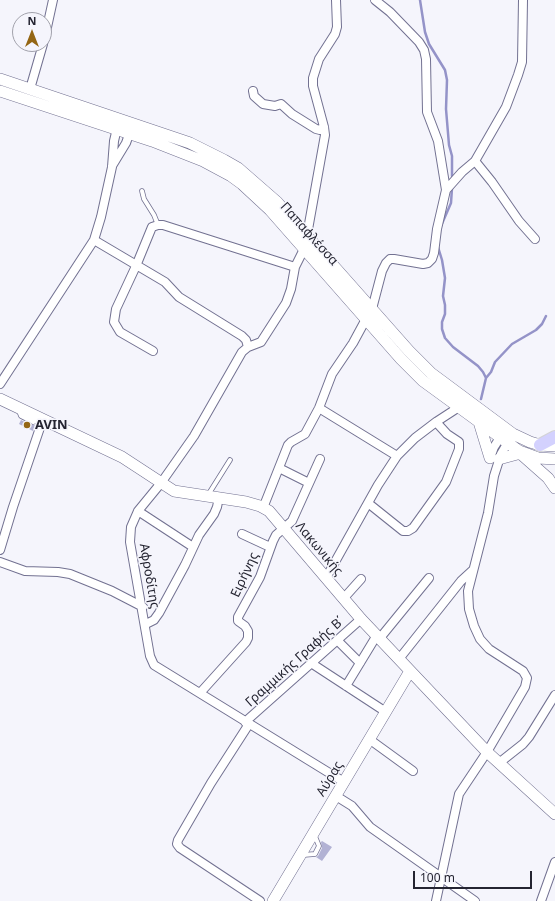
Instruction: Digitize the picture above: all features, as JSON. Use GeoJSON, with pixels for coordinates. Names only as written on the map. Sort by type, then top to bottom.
{"type":"FeatureCollection","features":[{"type":"Feature","properties":{"kind":"main road","name":"Παπαφλέσσα"},"geometry":{"type":"LineString","coordinates":[[0,79],[30,89],[118,125]]}},
{"type":"Feature","properties":{"kind":"main road","name":"Παπαφλέσσα"},"geometry":{"type":"LineString","coordinates":[[0,90],[131,129],[190,143],[238,168],[277,202],[409,351],[431,373],[507,436],[520,452],[538,458],[555,459]]}},
{"type":"Feature","properties":{"kind":"main road","name":"Παπαφλέσσα"},"geometry":{"type":"LineString","coordinates":[[131,129],[219,169],[231,176],[270,210],[413,371],[459,408],[479,422],[507,436],[540,445],[555,446]]}},
{"type":"Feature","properties":{"kind":"main road","name":"Λακωνικής"},"geometry":{"type":"LineString","coordinates":[[0,398],[122,457],[177,492],[213,496],[246,502],[263,508],[273,515],[343,599],[410,671],[487,752],[555,814]]}},
{"type":"Feature","properties":{"kind":"main road"},"geometry":{"type":"LineString","coordinates":[[479,422],[495,458],[520,452],[548,478],[555,488]]}},
{"type":"Feature","properties":{"kind":"main road"},"geometry":{"type":"LineString","coordinates":[[540,445],[555,437]]}},
{"type":"Feature","properties":{"kind":"main road","name":"Αύρας"},"geometry":{"type":"LineString","coordinates":[[273,901],[410,671]]}},
{"type":"Feature","properties":{"kind":"street"},"geometry":{"type":"LineString","coordinates":[[50,12],[53,0]]}},
{"type":"Feature","properties":{"kind":"street"},"geometry":{"type":"LineString","coordinates":[[307,235],[324,141],[324,127],[313,86],[313,78],[319,59],[335,34],[337,27],[336,0]]}},
{"type":"Feature","properties":{"kind":"street"},"geometry":{"type":"LineString","coordinates":[[372,309],[382,271],[386,263],[394,259],[423,264],[428,263],[432,259],[446,190],[437,137],[427,112],[426,59],[424,50],[419,42],[400,22],[375,0]]}},
{"type":"Feature","properties":{"kind":"street"},"geometry":{"type":"LineString","coordinates":[[446,190],[462,172],[475,161],[506,107],[522,62],[523,0]]}},
{"type":"Feature","properties":{"kind":"street"},"geometry":{"type":"LineString","coordinates":[[30,89],[41,52]]}},
{"type":"Feature","properties":{"kind":"street"},"geometry":{"type":"LineString","coordinates":[[253,91],[254,96],[263,104],[276,106],[281,104],[292,114],[316,129],[320,130],[324,127]]}},
{"type":"Feature","properties":{"kind":"street"},"geometry":{"type":"LineString","coordinates":[[0,384],[94,240],[100,222],[112,167],[112,153],[118,125]]}},
{"type":"Feature","properties":{"kind":"street"},"geometry":{"type":"LineString","coordinates":[[112,167],[121,153],[131,129]]}},
{"type":"Feature","properties":{"kind":"street"},"geometry":{"type":"LineString","coordinates":[[475,161],[534,239]]}},
{"type":"Feature","properties":{"kind":"street"},"geometry":{"type":"LineString","coordinates":[[153,351],[120,332],[114,322],[116,309],[136,266],[151,228],[158,225],[295,267]]}},
{"type":"Feature","properties":{"kind":"street"},"geometry":{"type":"LineString","coordinates":[[94,240],[165,282],[179,297],[242,336],[246,340],[248,347]]}},
{"type":"Feature","properties":{"kind":"street","name":"Αφροδίτης"},"geometry":{"type":"LineString","coordinates":[[304,249],[295,267],[291,289],[286,303],[261,342],[248,347],[238,360],[194,436],[161,483],[138,510],[131,527],[130,542],[146,624],[150,656],[154,665],[344,782]]}},
{"type":"Feature","properties":{"kind":"street"},"geometry":{"type":"LineString","coordinates":[[263,508],[288,445],[305,435],[319,408],[332,374],[353,343],[366,319]]}},
{"type":"Feature","properties":{"kind":"street"},"geometry":{"type":"LineString","coordinates":[[319,408],[397,456]]}},
{"type":"Feature","properties":{"kind":"street"},"geometry":{"type":"LineString","coordinates":[[326,578],[386,472],[397,456],[415,438],[436,422],[459,408]]}},
{"type":"Feature","properties":{"kind":"street"},"geometry":{"type":"LineString","coordinates":[[0,550],[14,502],[42,419]]}},
{"type":"Feature","properties":{"kind":"street"},"geometry":{"type":"LineString","coordinates":[[368,503],[403,530],[408,532],[413,528],[446,482],[459,449],[459,442],[446,434],[436,422]]}},
{"type":"Feature","properties":{"kind":"street"},"geometry":{"type":"LineString","coordinates":[[436,901],[459,794],[487,752],[525,687],[527,678],[523,671],[489,649],[480,639],[469,610],[468,591],[488,513],[494,476],[495,458],[507,436]]}},
{"type":"Feature","properties":{"kind":"street","name":"Ειρήνης"},"geometry":{"type":"LineString","coordinates":[[200,693],[246,642],[248,638],[248,631],[246,627],[238,621],[238,619],[260,577],[275,537],[293,519],[320,459]]}},
{"type":"Feature","properties":{"kind":"street"},"geometry":{"type":"LineString","coordinates":[[278,468],[309,483]]}},
{"type":"Feature","properties":{"kind":"street"},"geometry":{"type":"LineString","coordinates":[[146,624],[156,618],[199,535],[214,514],[217,507],[213,496]]}},
{"type":"Feature","properties":{"kind":"street"},"geometry":{"type":"LineString","coordinates":[[138,510],[194,547]]}},
{"type":"Feature","properties":{"kind":"street"},"geometry":{"type":"LineString","coordinates":[[242,534],[270,547]]}},
{"type":"Feature","properties":{"kind":"street"},"geometry":{"type":"LineString","coordinates":[[0,562],[24,571],[58,572],[70,574],[112,591],[143,607]]}},
{"type":"Feature","properties":{"kind":"street"},"geometry":{"type":"LineString","coordinates":[[399,658],[461,581],[474,570]]}},
{"type":"Feature","properties":{"kind":"street"},"geometry":{"type":"LineString","coordinates":[[346,686],[378,637],[429,578]]}},
{"type":"Feature","properties":{"kind":"street"},"geometry":{"type":"LineString","coordinates":[[343,599],[361,579]]}},
{"type":"Feature","properties":{"kind":"street","name":"Γραμμικής Γραφής Β΄"},"geometry":{"type":"LineString","coordinates":[[260,901],[180,848],[177,844],[178,840],[247,723],[361,619]]}},
{"type":"Feature","properties":{"kind":"street"},"geometry":{"type":"LineString","coordinates":[[337,640],[360,663]]}},
{"type":"Feature","properties":{"kind":"street"},"geometry":{"type":"LineString","coordinates":[[312,663],[386,712]]}},
{"type":"Feature","properties":{"kind":"street"},"geometry":{"type":"LineString","coordinates":[[499,763],[523,744],[529,737],[555,695]]}},
{"type":"Feature","properties":{"kind":"street"},"geometry":{"type":"LineString","coordinates":[[369,739],[413,771]]}},
{"type":"Feature","properties":{"kind":"street"},"geometry":{"type":"LineString","coordinates":[[336,796],[352,806],[370,827],[475,901]]}},
{"type":"Feature","properties":{"kind":"street"},"geometry":{"type":"LineString","coordinates":[[541,901],[555,862]]}},
{"type":"Feature","properties":{"kind":"lane"},"geometry":{"type":"LineString","coordinates":[[142,191],[144,199],[154,215],[158,225]]}},
{"type":"Feature","properties":{"kind":"lane"},"geometry":{"type":"LineString","coordinates":[[213,496],[230,460]]}},
{"type":"Feature","properties":{"kind":"building"},"geometry":{"type":"Polygon","coordinates":[[[21,420],[31,425],[35,425],[33,431],[19,424],[21,420]]]}},
{"type":"Feature","properties":{"kind":"building"},"geometry":{"type":"Polygon","coordinates":[[[322,841],[332,847],[322,861],[316,857],[322,848],[322,841]]]}},
{"type":"Feature","properties":{"kind":"waterway"},"geometry":{"type":"LineString","coordinates":[[420,0],[425,32],[429,44],[445,70],[447,80],[446,109],[449,145],[452,156],[452,176]]}},
{"type":"Feature","properties":{"kind":"waterway"},"geometry":{"type":"LineString","coordinates":[[441,226],[451,203],[452,188]]}},
{"type":"Feature","properties":{"kind":"waterway"},"geometry":{"type":"LineString","coordinates":[[438,247],[445,278],[443,296],[445,314],[442,322],[442,329],[445,338],[453,347],[478,366],[486,378]]}},
{"type":"Feature","properties":{"kind":"waterway"},"geometry":{"type":"LineString","coordinates":[[481,399],[486,378],[491,372],[495,362],[512,344],[536,330],[542,324],[546,316]]}},
{"type":"Feature","properties":{"kind":"place","name":"AVIN"},"geometry":{"type":"Point","coordinates":[27,425]}}]}
